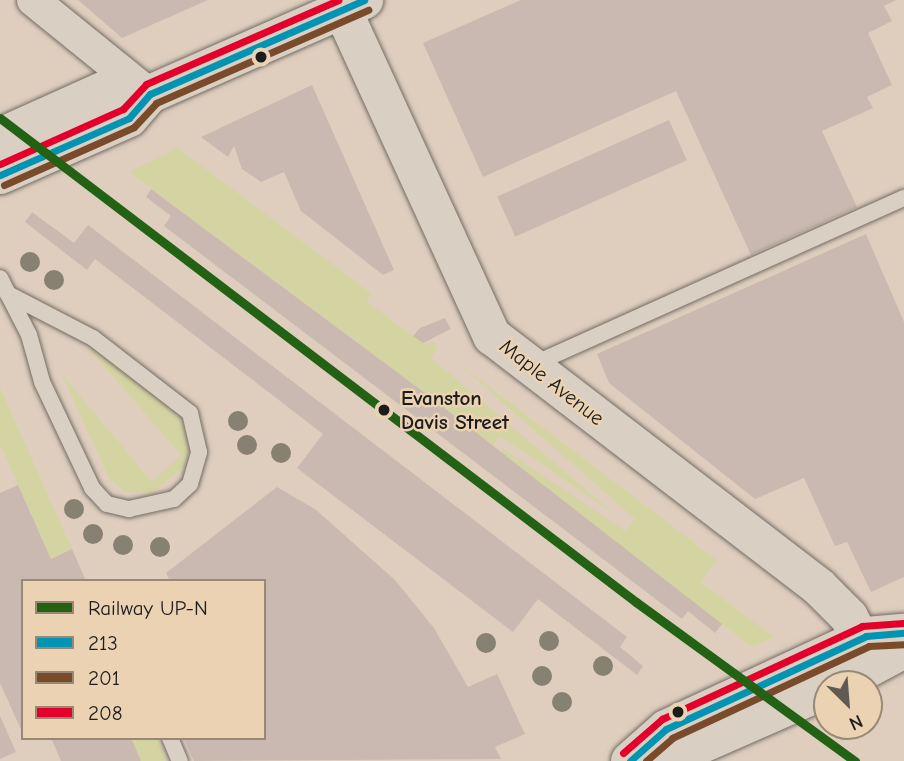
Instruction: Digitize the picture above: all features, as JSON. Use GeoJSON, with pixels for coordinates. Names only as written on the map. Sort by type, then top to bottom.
{"type":"FeatureCollection","features":[{"type":"Feature","properties":{"kind":"main road"},"geometry":{"type":"LineString","coordinates":[[0,175],[129,118],[149,94],[348,3]]}},
{"type":"Feature","properties":{"kind":"main road","name":"Maple Avenue"},"geometry":{"type":"LineString","coordinates":[[348,3],[492,336],[819,587],[849,617],[860,639]]}},
{"type":"Feature","properties":{"kind":"main road"},"geometry":{"type":"LineString","coordinates":[[0,137],[114,86],[149,94]]}},
{"type":"Feature","properties":{"kind":"main road"},"geometry":{"type":"LineString","coordinates":[[630,761],[666,729],[860,639],[904,633]]}},
{"type":"Feature","properties":{"kind":"main road"},"geometry":{"type":"LineString","coordinates":[[865,670],[904,649]]}},
{"type":"Feature","properties":{"kind":"main road"},"geometry":{"type":"LineString","coordinates":[[663,761],[813,695]]}},
{"type":"Feature","properties":{"kind":"street"},"geometry":{"type":"LineString","coordinates":[[33,0],[149,94]]}},
{"type":"Feature","properties":{"kind":"lane"},"geometry":{"type":"LineString","coordinates":[[530,366],[904,198]]}},
{"type":"Feature","properties":{"kind":"lane"},"geometry":{"type":"LineString","coordinates":[[0,278],[92,488],[107,504],[130,509],[174,499],[190,484],[198,452],[190,413],[93,338],[8,294]]}},
{"type":"Feature","properties":{"kind":"lane"},"geometry":{"type":"LineString","coordinates":[[171,740],[180,761]]}},
{"type":"Feature","properties":{"kind":"green space"},"geometry":{"type":"Polygon","coordinates":[[[178,148],[372,294],[366,301],[427,346],[432,341],[438,347],[431,358],[620,518],[500,436],[491,448],[429,396],[129,172],[178,148]]]}},
{"type":"Feature","properties":{"kind":"green space"},"geometry":{"type":"Polygon","coordinates":[[[93,347],[178,412],[186,427],[189,450],[184,467],[151,493],[125,492],[109,478],[61,373],[152,482],[181,455],[90,350],[93,347]]]}},
{"type":"Feature","properties":{"kind":"green space"},"geometry":{"type":"Polygon","coordinates":[[[454,360],[717,560],[700,582],[774,637],[752,647],[499,454],[503,449],[625,531],[635,519],[454,360]]]}},
{"type":"Feature","properties":{"kind":"green space"},"geometry":{"type":"Polygon","coordinates":[[[0,387],[72,549],[51,559],[0,444],[0,387]]]}},
{"type":"Feature","properties":{"kind":"green space"},"geometry":{"type":"Polygon","coordinates":[[[131,740],[158,740],[167,761],[140,761],[131,740]]]}},
{"type":"Feature","properties":{"kind":"building"},"geometry":{"type":"Polygon","coordinates":[[[78,0],[208,0],[122,38],[78,0]]]}},
{"type":"Feature","properties":{"kind":"building"},"geometry":{"type":"Polygon","coordinates":[[[521,0],[896,0],[884,6],[892,21],[868,33],[892,85],[867,97],[873,108],[822,131],[857,207],[751,255],[676,91],[483,177],[423,43],[521,0]]]}},
{"type":"Feature","properties":{"kind":"building"},"geometry":{"type":"Polygon","coordinates":[[[312,85],[394,270],[383,275],[301,211],[284,172],[261,182],[242,169],[234,146],[228,157],[201,137],[312,85]]]}},
{"type":"Feature","properties":{"kind":"building"},"geometry":{"type":"Polygon","coordinates":[[[669,120],[687,160],[515,237],[497,196],[669,120]]]}},
{"type":"Feature","properties":{"kind":"building"},"geometry":{"type":"Polygon","coordinates":[[[151,189],[429,396],[722,624],[715,633],[688,611],[682,619],[164,226],[171,216],[146,197],[151,189]]]}},
{"type":"Feature","properties":{"kind":"building"},"geometry":{"type":"Polygon","coordinates":[[[32,212],[74,243],[88,225],[627,637],[620,647],[643,666],[637,675],[538,599],[513,632],[297,468],[323,434],[95,259],[87,270],[25,222],[32,212]]]}},
{"type":"Feature","properties":{"kind":"building"},"geometry":{"type":"Polygon","coordinates":[[[866,234],[904,322],[904,577],[871,592],[847,542],[835,546],[804,478],[755,499],[609,383],[597,354],[866,234]]]}},
{"type":"Feature","properties":{"kind":"building"},"geometry":{"type":"Polygon","coordinates":[[[445,318],[451,329],[423,343],[413,336],[420,328],[445,318]]]}},
{"type":"Feature","properties":{"kind":"building"},"geometry":{"type":"Polygon","coordinates":[[[18,485],[51,559],[72,549],[85,579],[21,579],[21,730],[0,683],[0,493],[18,485]]]}},
{"type":"Feature","properties":{"kind":"building"},"geometry":{"type":"Polygon","coordinates":[[[277,487],[315,509],[395,580],[434,628],[468,687],[497,674],[525,734],[495,747],[501,759],[194,761],[185,740],[266,740],[266,579],[169,579],[166,573],[277,487]]]}},
{"type":"Feature","properties":{"kind":"building"},"geometry":{"type":"Polygon","coordinates":[[[0,716],[16,752],[0,759],[0,716]]]}},
{"type":"Feature","properties":{"kind":"building"},"geometry":{"type":"Polygon","coordinates":[[[52,740],[132,740],[141,761],[61,761],[52,740]]]}},
{"type":"Feature","properties":{"kind":"rail line","name":"UP-N"},"geometry":{"type":"LineString","coordinates":[[0,118],[636,602],[855,761]]}},
{"type":"Feature","properties":{"kind":"transit line","name":"208"},"geometry":{"type":"LineString","coordinates":[[0,164],[123,109],[146,84],[338,0]]}},
{"type":"Feature","properties":{"kind":"transit line","name":"213"},"geometry":{"type":"LineString","coordinates":[[0,175],[129,118],[150,94],[364,0]]}},
{"type":"Feature","properties":{"kind":"transit line","name":"201"},"geometry":{"type":"LineString","coordinates":[[4,185],[134,127],[156,103],[368,10]]}},
{"type":"Feature","properties":{"kind":"transit line","name":"208"},"geometry":{"type":"LineString","coordinates":[[623,753],[662,719],[862,626],[903,623]]}},
{"type":"Feature","properties":{"kind":"transit line","name":"213"},"geometry":{"type":"LineString","coordinates":[[630,761],[666,729],[866,636],[904,633]]}},
{"type":"Feature","properties":{"kind":"transit line","name":"201"},"geometry":{"type":"LineString","coordinates":[[646,761],[672,738],[869,646],[904,644]]}},
{"type":"Feature","properties":{"kind":"place","name":"Evanston Davis Street"},"geometry":{"type":"Point","coordinates":[384,410]}}]}
